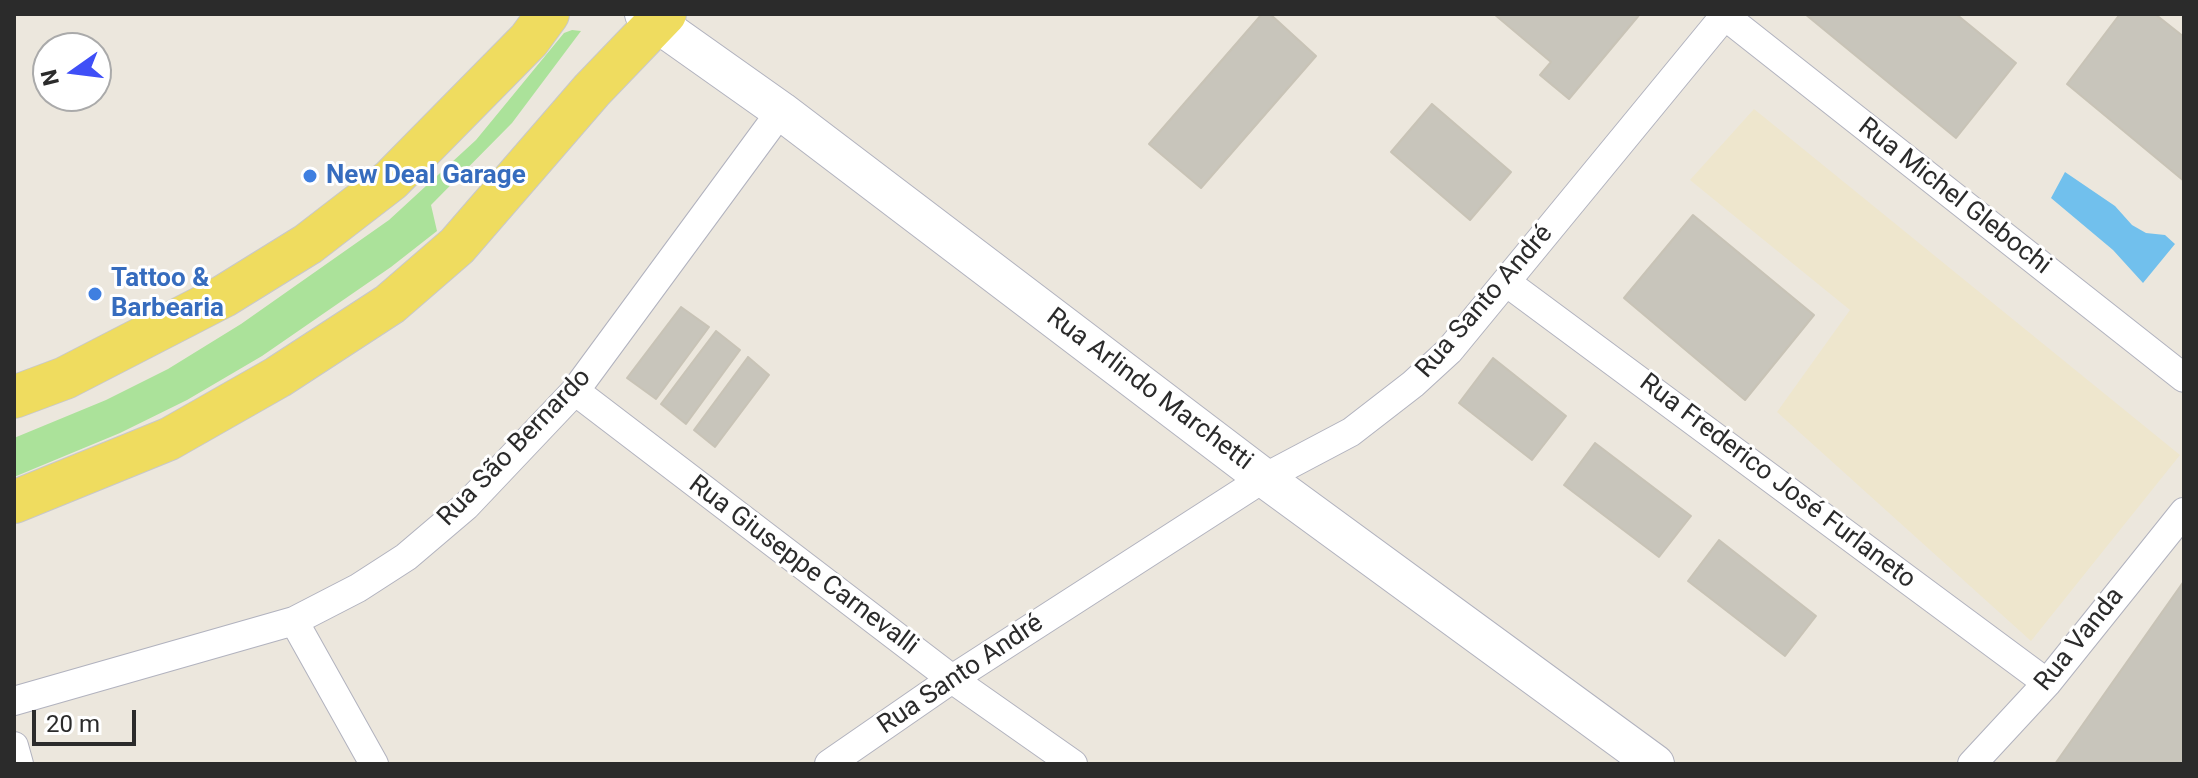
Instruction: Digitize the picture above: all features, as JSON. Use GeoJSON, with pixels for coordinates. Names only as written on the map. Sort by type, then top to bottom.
{"type":"FeatureCollection","features":[{"type":"Feature","properties":{"kind":"main road"},"geometry":{"type":"LineString","coordinates":[[14,397],[65,378],[224,296],[308,244],[391,180],[529,40],[548,14]]}},
{"type":"Feature","properties":{"kind":"main road"},"geometry":{"type":"LineString","coordinates":[[14,502],[169,439],[278,377],[390,304],[457,246],[656,17]]}},
{"type":"Feature","properties":{"kind":"street","name":"Rua Santo André"},"geometry":{"type":"LineString","coordinates":[[829,764],[952,679],[1264,478],[1351,432],[1413,384],[1449,351],[1725,15]]}},
{"type":"Feature","properties":{"kind":"street","name":"Rua Michel Glebochi"},"geometry":{"type":"LineString","coordinates":[[1725,15],[2184,378]]}},
{"type":"Feature","properties":{"kind":"street","name":"Rua Arlindo Marchetti"},"geometry":{"type":"LineString","coordinates":[[656,17],[1264,478],[1655,764]]}},
{"type":"Feature","properties":{"kind":"street","name":"Rua São Bernardo"},"geometry":{"type":"LineString","coordinates":[[14,701],[294,621],[358,588],[406,557],[466,506],[575,391],[781,111]]}},
{"type":"Feature","properties":{"kind":"street","name":"Rua Frederico José Furlaneto"},"geometry":{"type":"LineString","coordinates":[[1506,282],[2047,683]]}},
{"type":"Feature","properties":{"kind":"street","name":"Rua Giuseppe Carnevalli"},"geometry":{"type":"LineString","coordinates":[[575,391],[952,679],[1073,764]]}},
{"type":"Feature","properties":{"kind":"street","name":"Rua Vanda"},"geometry":{"type":"LineString","coordinates":[[1972,764],[2047,683],[2184,512]]}},
{"type":"Feature","properties":{"kind":"street"},"geometry":{"type":"LineString","coordinates":[[294,621],[374,764]]}},
{"type":"Feature","properties":{"kind":"street"},"geometry":{"type":"LineString","coordinates":[[14,746],[19,764]]}},
{"type":"Feature","properties":{"kind":"shaded area"},"geometry":{"type":"Polygon","coordinates":[[[1754,109],[2180,455],[2031,641],[1777,412],[1850,310],[1690,180],[1754,109]]]}},
{"type":"Feature","properties":{"kind":"green space"},"geometry":{"type":"Polygon","coordinates":[[[581,31],[512,123],[431,205],[437,231],[391,267],[262,356],[187,400],[120,433],[14,477],[14,438],[106,400],[168,369],[241,324],[389,220],[476,140],[564,33],[581,31]]]}},
{"type":"Feature","properties":{"kind":"water"},"geometry":{"type":"Polygon","coordinates":[[[2065,172],[2115,206],[2132,225],[2146,233],[2165,235],[2175,244],[2143,283],[2113,250],[2051,198],[2065,172]]]}},
{"type":"Feature","properties":{"kind":"building"},"geometry":{"type":"Polygon","coordinates":[[[1262,14],[1270,14],[1316,56],[1201,188],[1149,144],[1262,14]]]}},
{"type":"Feature","properties":{"kind":"building"},"geometry":{"type":"Polygon","coordinates":[[[1494,14],[1640,14],[1569,99],[1540,75],[1551,62],[1494,14]]]}},
{"type":"Feature","properties":{"kind":"building"},"geometry":{"type":"Polygon","coordinates":[[[1805,14],[1956,14],[2016,63],[1956,138],[1805,14]]]}},
{"type":"Feature","properties":{"kind":"building"},"geometry":{"type":"Polygon","coordinates":[[[2120,14],[2155,14],[2184,37],[2184,181],[2067,84],[2120,14]]]}},
{"type":"Feature","properties":{"kind":"building"},"geometry":{"type":"Polygon","coordinates":[[[1432,104],[1511,172],[1470,220],[1391,152],[1432,104]]]}},
{"type":"Feature","properties":{"kind":"building"},"geometry":{"type":"Polygon","coordinates":[[[1693,215],[1814,315],[1745,400],[1624,298],[1693,215]]]}},
{"type":"Feature","properties":{"kind":"building"},"geometry":{"type":"Polygon","coordinates":[[[681,307],[709,327],[656,399],[627,378],[681,307]]]}},
{"type":"Feature","properties":{"kind":"building"},"geometry":{"type":"Polygon","coordinates":[[[716,331],[740,350],[686,424],[661,404],[716,331]]]}},
{"type":"Feature","properties":{"kind":"building"},"geometry":{"type":"Polygon","coordinates":[[[748,357],[769,375],[715,447],[694,430],[748,357]]]}},
{"type":"Feature","properties":{"kind":"building"},"geometry":{"type":"Polygon","coordinates":[[[1493,358],[1566,416],[1532,460],[1459,403],[1493,358]]]}},
{"type":"Feature","properties":{"kind":"building"},"geometry":{"type":"Polygon","coordinates":[[[1595,443],[1691,516],[1659,557],[1564,485],[1595,443]]]}},
{"type":"Feature","properties":{"kind":"building"},"geometry":{"type":"Polygon","coordinates":[[[1719,540],[1816,616],[1785,656],[1688,581],[1719,540]]]}},
{"type":"Feature","properties":{"kind":"building"},"geometry":{"type":"Polygon","coordinates":[[[2184,581],[2184,764],[2055,764],[2184,581]]]}},
{"type":"Feature","properties":{"kind":"place","name":"New Deal Garage"},"geometry":{"type":"Point","coordinates":[310,176]}},
{"type":"Feature","properties":{"kind":"place","name":"Tattoo & Barbearia"},"geometry":{"type":"Point","coordinates":[95,294]}}]}
